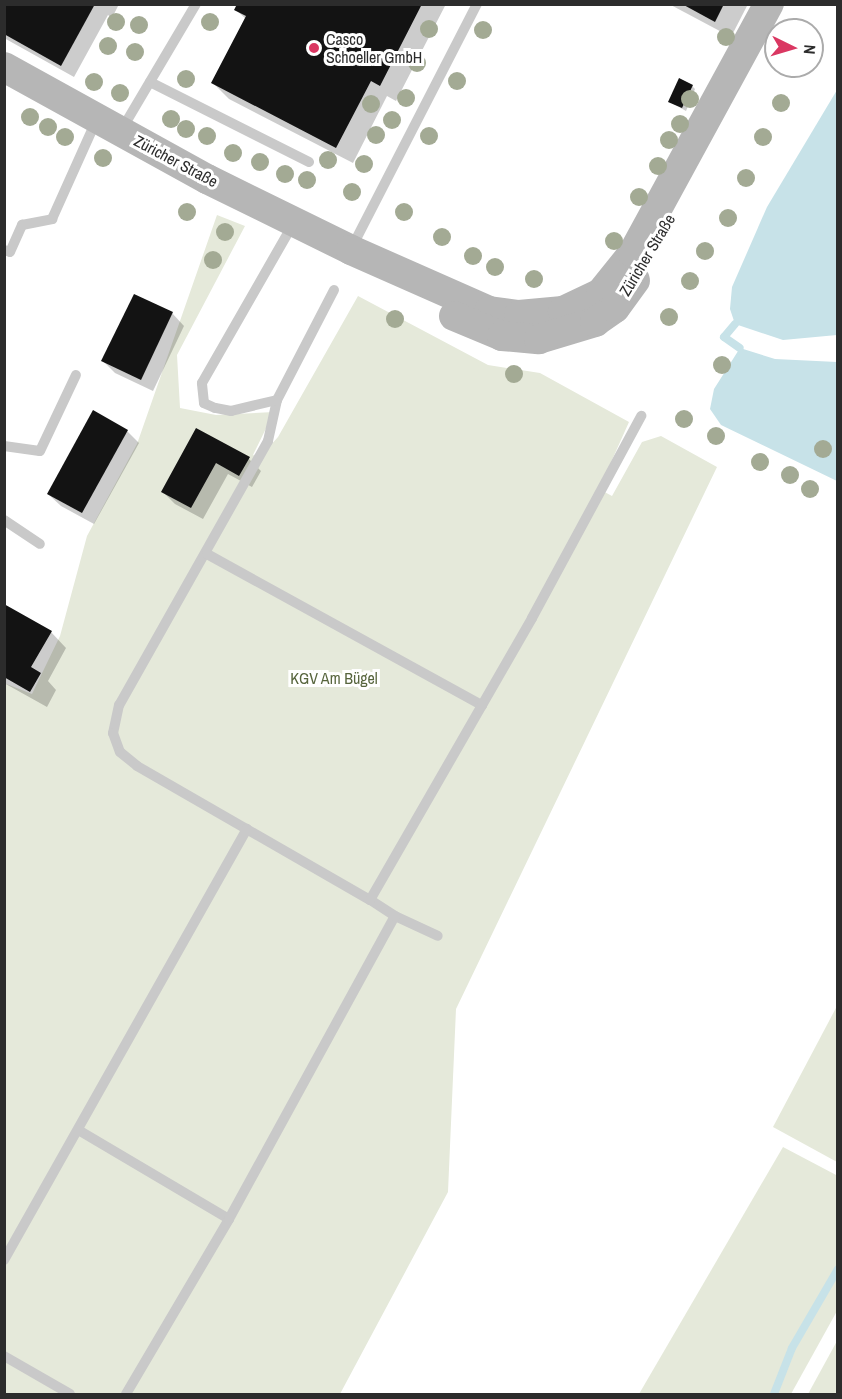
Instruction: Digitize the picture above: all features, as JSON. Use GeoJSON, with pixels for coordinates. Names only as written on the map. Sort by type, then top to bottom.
{"type":"FeatureCollection","features":[{"type":"Feature","properties":{"kind":"street","name":"Züricher Straße"},"geometry":{"type":"LineString","coordinates":[[6,71],[351,250],[489,311],[519,315],[563,311],[601,293],[633,253],[770,4]]}},
{"type":"Feature","properties":{"kind":"street","name":"Züricher Straße"},"geometry":{"type":"LineString","coordinates":[[351,250],[411,292],[467,323],[502,336],[539,339],[595,322],[615,308],[645,266],[784,4]]}},
{"type":"Feature","properties":{"kind":"lane"},"geometry":{"type":"LineString","coordinates":[[4,250],[10,252],[22,225],[52,219],[108,125],[150,82],[196,4]]}},
{"type":"Feature","properties":{"kind":"lane"},"geometry":{"type":"LineString","coordinates":[[351,250],[477,4]]}},
{"type":"Feature","properties":{"kind":"lane"},"geometry":{"type":"LineString","coordinates":[[150,82],[309,162]]}},
{"type":"Feature","properties":{"kind":"lane"},"geometry":{"type":"LineString","coordinates":[[277,400],[231,411],[215,408],[204,403],[202,383],[294,222]]}},
{"type":"Feature","properties":{"kind":"lane"},"geometry":{"type":"LineString","coordinates":[[334,290],[277,400],[268,441],[207,554],[119,705],[113,733],[120,752],[137,766],[395,916],[438,936]]}},
{"type":"Feature","properties":{"kind":"lane"},"geometry":{"type":"LineString","coordinates":[[4,446],[40,451],[76,375]]}},
{"type":"Feature","properties":{"kind":"lane"},"geometry":{"type":"LineString","coordinates":[[370,900],[482,705],[640,416]]}},
{"type":"Feature","properties":{"kind":"lane"},"geometry":{"type":"LineString","coordinates":[[4,520],[40,544]]}},
{"type":"Feature","properties":{"kind":"lane"},"geometry":{"type":"LineString","coordinates":[[207,554],[482,705]]}},
{"type":"Feature","properties":{"kind":"lane"},"geometry":{"type":"LineString","coordinates":[[4,1260],[80,1131],[248,829]]}},
{"type":"Feature","properties":{"kind":"lane"},"geometry":{"type":"LineString","coordinates":[[126,1395],[229,1219],[395,916]]}},
{"type":"Feature","properties":{"kind":"lane"},"geometry":{"type":"LineString","coordinates":[[80,1131],[229,1219]]}},
{"type":"Feature","properties":{"kind":"lane"},"geometry":{"type":"LineString","coordinates":[[4,1356],[70,1395]]}},
{"type":"Feature","properties":{"kind":"green space","name":"KGV Am Bügel"},"geometry":{"type":"Polygon","coordinates":[[[217,215],[245,226],[177,355],[180,408],[216,415],[274,412],[253,455],[259,458],[278,437],[358,296],[488,365],[540,373],[629,422],[599,489],[612,496],[642,442],[661,436],[717,467],[456,1009],[448,1192],[340,1394],[5,1394],[4,683],[32,694],[60,636],[87,536],[137,444],[217,215]]]}},
{"type":"Feature","properties":{"kind":"green space"},"geometry":{"type":"Polygon","coordinates":[[[837,1006],[837,1162],[773,1127],[837,1006]]]}},
{"type":"Feature","properties":{"kind":"green space"},"geometry":{"type":"Polygon","coordinates":[[[783,1147],[838,1176],[837,1311],[791,1394],[639,1394],[783,1147]]]}},
{"type":"Feature","properties":{"kind":"green space"},"geometry":{"type":"Polygon","coordinates":[[[837,1341],[837,1394],[808,1394],[837,1341]]]}},
{"type":"Feature","properties":{"kind":"water"},"geometry":{"type":"Polygon","coordinates":[[[837,90],[837,335],[783,340],[735,324],[730,309],[732,287],[767,207],[837,90]]]}},
{"type":"Feature","properties":{"kind":"water"},"geometry":{"type":"Polygon","coordinates":[[[740,348],[775,359],[837,362],[837,481],[721,425],[710,409],[714,389],[740,348]]]}},
{"type":"Feature","properties":{"kind":"building"},"geometry":{"type":"Polygon","coordinates":[[[4,4],[95,4],[61,66],[4,34],[4,4]]]}},
{"type":"Feature","properties":{"kind":"building","name":"Casco Schoeller GmbH"},"geometry":{"type":"Polygon","coordinates":[[[237,4],[422,4],[380,86],[371,81],[336,148],[211,83],[246,16],[234,10],[237,4]]]}},
{"type":"Feature","properties":{"kind":"building"},"geometry":{"type":"Polygon","coordinates":[[[682,4],[724,4],[715,22],[682,4]]]}},
{"type":"Feature","properties":{"kind":"building"},"geometry":{"type":"Polygon","coordinates":[[[679,78],[693,85],[682,108],[668,102],[679,78]]]}},
{"type":"Feature","properties":{"kind":"building"},"geometry":{"type":"Polygon","coordinates":[[[134,294],[173,312],[141,380],[101,361],[134,294]]]}},
{"type":"Feature","properties":{"kind":"building"},"geometry":{"type":"Polygon","coordinates":[[[93,410],[128,430],[82,513],[47,494],[93,410]]]}},
{"type":"Feature","properties":{"kind":"building"},"geometry":{"type":"Polygon","coordinates":[[[196,428],[250,457],[239,476],[216,463],[191,508],[161,492],[196,428]]]}},
{"type":"Feature","properties":{"kind":"building"},"geometry":{"type":"Polygon","coordinates":[[[4,604],[52,631],[31,667],[41,673],[30,692],[4,677],[4,604]]]}},
{"type":"Feature","properties":{"kind":"waterway"},"geometry":{"type":"LineString","coordinates":[[735,324],[724,337],[740,348]]}},
{"type":"Feature","properties":{"kind":"waterway"},"geometry":{"type":"LineString","coordinates":[[774,1394],[792,1348],[838,1269]]}},
{"type":"Feature","properties":{"kind":"place","name":"Casco Schoeller GmbH"},"geometry":{"type":"Point","coordinates":[314,48]}}]}
